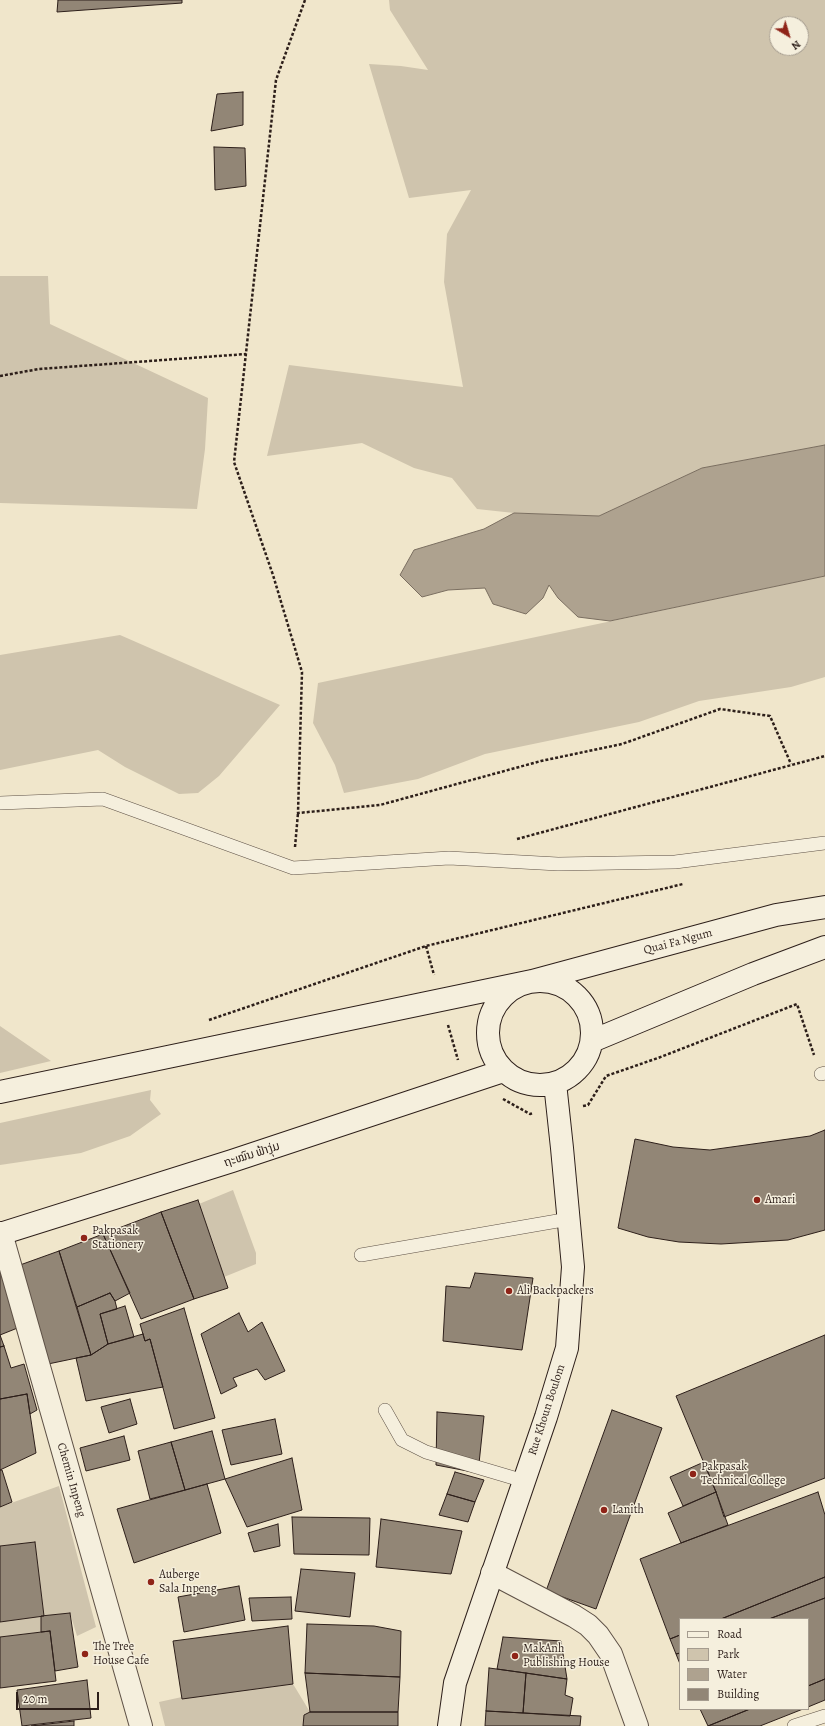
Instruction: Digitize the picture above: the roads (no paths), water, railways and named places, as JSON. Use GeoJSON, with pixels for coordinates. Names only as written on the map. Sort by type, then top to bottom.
{"type":"FeatureCollection","features":[{"type":"Feature","properties":{"kind":"street","name":"Quai Fa Ngum"},"geometry":{"type":"LineString","coordinates":[[532,981],[776,916],[825,906]]}},
{"type":"Feature","properties":{"kind":"street"},"geometry":{"type":"LineString","coordinates":[[592,1041],[753,974],[825,947]]}},
{"type":"Feature","properties":{"kind":"street"},"geometry":{"type":"LineString","coordinates":[[0,1092],[532,981],[548,981],[564,986],[578,995],[588,1009],[592,1025],[592,1041],[588,1055],[580,1068],[568,1078],[555,1084],[541,1086],[527,1084],[514,1079],[503,1070],[490,1051],[488,1028],[494,1006],[510,990],[532,981]]}},
{"type":"Feature","properties":{"kind":"street","name":"ຖະໝົນ ຟ້າງຸ່ມ"},"geometry":{"type":"LineString","coordinates":[[1,1234],[232,1161],[503,1070]]}},
{"type":"Feature","properties":{"kind":"street","name":"Rue Khoun Boulom"},"geometry":{"type":"LineString","coordinates":[[449,1726],[455,1683],[546,1417],[567,1348],[573,1267],[555,1084]]}},
{"type":"Feature","properties":{"kind":"street","name":"Chemin Inpeng"},"geometry":{"type":"LineString","coordinates":[[1,1234],[141,1726]]}},
{"type":"Feature","properties":{"kind":"street"},"geometry":{"type":"LineString","coordinates":[[492,1573],[574,1616],[588,1625],[598,1635],[611,1654],[637,1726]]}},
{"type":"Feature","properties":{"kind":"lane"},"geometry":{"type":"LineString","coordinates":[[0,803],[103,799],[293,868],[449,858],[558,864],[675,862],[825,842]]}},
{"type":"Feature","properties":{"kind":"lane"},"geometry":{"type":"LineString","coordinates":[[361,1255],[569,1219]]}},
{"type":"Feature","properties":{"kind":"lane"},"geometry":{"type":"LineString","coordinates":[[385,1410],[402,1440],[426,1452],[524,1481]]}},
{"type":"Feature","properties":{"kind":"lane"},"geometry":{"type":"LineString","coordinates":[[794,1726],[825,1716]]}},
{"type":"Feature","properties":{"kind":"water"},"geometry":{"type":"Polygon","coordinates":[[[825,445],[825,576],[610,621],[578,617],[558,598],[549,585],[543,598],[526,614],[493,604],[485,588],[448,590],[422,597],[400,575],[414,550],[484,529],[514,513],[599,516],[702,468],[825,445]]]}},
{"type":"Feature","properties":{"kind":"place","name":"Amari"},"geometry":{"type":"Point","coordinates":[757,1200]}},
{"type":"Feature","properties":{"kind":"place","name":"Pakpasak Stationery"},"geometry":{"type":"Point","coordinates":[84,1238]}},
{"type":"Feature","properties":{"kind":"place","name":"Ali Backpackers"},"geometry":{"type":"Point","coordinates":[509,1291]}},
{"type":"Feature","properties":{"kind":"place","name":"Pakpasak Technical College"},"geometry":{"type":"Point","coordinates":[693,1474]}},
{"type":"Feature","properties":{"kind":"place","name":"Lanith"},"geometry":{"type":"Point","coordinates":[604,1510]}},
{"type":"Feature","properties":{"kind":"place","name":"Auberge Sala Inpeng"},"geometry":{"type":"Point","coordinates":[151,1582]}},
{"type":"Feature","properties":{"kind":"place","name":"The Tree House Cafe"},"geometry":{"type":"Point","coordinates":[85,1654]}},
{"type":"Feature","properties":{"kind":"place","name":"MakAnh Publishing House"},"geometry":{"type":"Point","coordinates":[515,1656]}}]}
